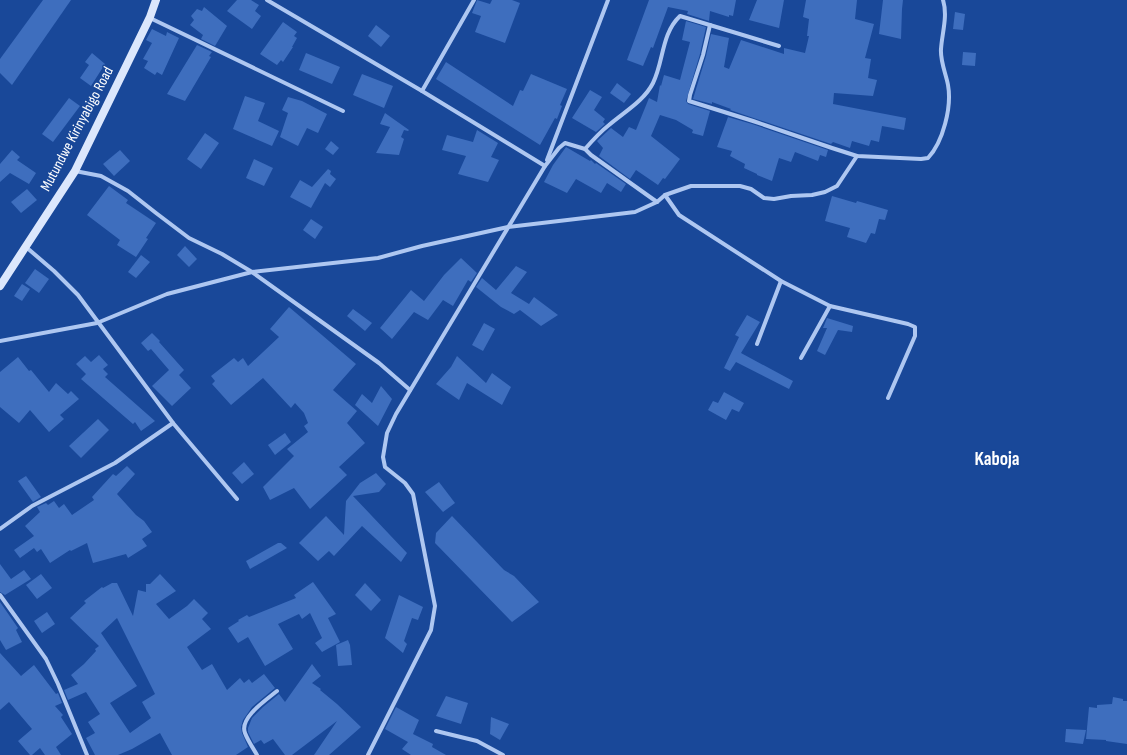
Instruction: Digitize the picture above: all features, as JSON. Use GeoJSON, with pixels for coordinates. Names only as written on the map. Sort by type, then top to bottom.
{"type":"FeatureCollection","features":[{"type":"Feature","properties":{"kind":"street"},"geometry":{"type":"LineString","coordinates":[[267,0],[422,91],[545,166]]}},
{"type":"Feature","properties":{"kind":"street"},"geometry":{"type":"LineString","coordinates":[[422,91],[474,0]]}},
{"type":"Feature","properties":{"kind":"street"},"geometry":{"type":"LineString","coordinates":[[545,166],[608,0]]}},
{"type":"Feature","properties":{"kind":"street"},"geometry":{"type":"LineString","coordinates":[[710,25],[689,101],[746,118],[856,156],[921,159],[928,158],[937,146],[945,120],[949,94],[941,51],[945,19],[943,0]]}},
{"type":"Feature","properties":{"kind":"street","name":"Mutundwe Kirinyabigo Road"},"geometry":{"type":"LineString","coordinates":[[0,286],[74,170],[150,17],[155,1]]}},
{"type":"Feature","properties":{"kind":"street"},"geometry":{"type":"LineString","coordinates":[[584,149],[607,126],[645,95],[653,84],[666,37],[674,21],[680,16],[779,46]]}},
{"type":"Feature","properties":{"kind":"street"},"geometry":{"type":"LineString","coordinates":[[150,17],[343,111]]}},
{"type":"Feature","properties":{"kind":"street"},"geometry":{"type":"LineString","coordinates":[[368,755],[431,630],[435,606],[413,494],[405,483],[386,467],[383,457],[387,433],[396,414],[545,166],[559,148],[565,143],[584,149],[657,202]]}},
{"type":"Feature","properties":{"kind":"street"},"geometry":{"type":"LineString","coordinates":[[0,341],[97,323],[167,294],[252,272],[378,258],[422,246],[508,227],[635,212],[657,202],[664,195],[691,186],[740,186],[751,189],[764,198],[774,199],[791,196],[812,195],[825,192],[837,186],[856,156]]}},
{"type":"Feature","properties":{"kind":"street"},"geometry":{"type":"LineString","coordinates":[[74,170],[102,176],[128,191],[189,238],[222,254],[252,272],[379,362],[410,390]]}},
{"type":"Feature","properties":{"kind":"street"},"geometry":{"type":"LineString","coordinates":[[664,195],[679,215],[781,281],[830,306],[908,324],[914,327],[915,336],[888,398]]}},
{"type":"Feature","properties":{"kind":"street"},"geometry":{"type":"LineString","coordinates":[[26,246],[78,295],[97,323],[173,423],[237,499]]}},
{"type":"Feature","properties":{"kind":"street"},"geometry":{"type":"LineString","coordinates":[[757,344],[781,281]]}},
{"type":"Feature","properties":{"kind":"street"},"geometry":{"type":"LineString","coordinates":[[801,358],[830,306]]}},
{"type":"Feature","properties":{"kind":"street"},"geometry":{"type":"LineString","coordinates":[[0,529],[32,506],[115,463],[173,423]]}},
{"type":"Feature","properties":{"kind":"street"},"geometry":{"type":"LineString","coordinates":[[0,595],[46,659],[58,684],[87,755]]}},
{"type":"Feature","properties":{"kind":"street"},"geometry":{"type":"LineString","coordinates":[[257,755],[244,733],[244,726],[246,720],[259,706],[277,691]]}},
{"type":"Feature","properties":{"kind":"street"},"geometry":{"type":"LineString","coordinates":[[436,731],[478,741],[503,755]]}},
{"type":"Feature","properties":{"kind":"building"},"geometry":{"type":"Polygon","coordinates":[[[43,0],[71,0],[12,85],[0,73],[0,59],[43,0]]]}},
{"type":"Feature","properties":{"kind":"building"},"geometry":{"type":"Polygon","coordinates":[[[237,0],[251,0],[259,5],[255,11],[261,16],[252,29],[227,11],[237,0]]]}},
{"type":"Feature","properties":{"kind":"building"},"geometry":{"type":"Polygon","coordinates":[[[477,0],[490,4],[492,0],[512,0],[520,3],[505,43],[475,32],[481,16],[472,13],[477,0]]]}},
{"type":"Feature","properties":{"kind":"building"},"geometry":{"type":"Polygon","coordinates":[[[649,0],[736,0],[733,16],[729,15],[729,17],[710,11],[709,21],[687,14],[688,11],[668,7],[653,48],[651,47],[643,66],[627,60],[649,0]]]}},
{"type":"Feature","properties":{"kind":"building"},"geometry":{"type":"Polygon","coordinates":[[[757,0],[784,0],[779,28],[749,20],[757,0]]]}},
{"type":"Feature","properties":{"kind":"building"},"geometry":{"type":"Polygon","coordinates":[[[806,0],[857,0],[855,19],[874,24],[865,58],[871,59],[868,78],[877,80],[873,96],[834,93],[833,104],[906,118],[904,130],[882,126],[879,142],[871,140],[869,146],[852,141],[850,148],[833,142],[831,144],[730,110],[731,109],[712,102],[712,104],[693,99],[711,34],[729,38],[724,67],[729,69],[741,40],[784,54],[784,48],[805,53],[809,36],[807,36],[809,19],[803,17],[806,0]]]}},
{"type":"Feature","properties":{"kind":"building"},"geometry":{"type":"Polygon","coordinates":[[[883,0],[903,0],[901,39],[879,34],[883,0]]]}},
{"type":"Feature","properties":{"kind":"building"},"geometry":{"type":"Polygon","coordinates":[[[204,7],[227,26],[215,46],[201,39],[203,35],[190,25],[194,20],[191,16],[197,9],[202,11],[204,7]]]}},
{"type":"Feature","properties":{"kind":"building"},"geometry":{"type":"Polygon","coordinates":[[[955,12],[965,14],[963,30],[953,29],[955,12]]]}},
{"type":"Feature","properties":{"kind":"building"},"geometry":{"type":"Polygon","coordinates":[[[686,21],[706,27],[700,54],[686,101],[688,104],[710,111],[703,136],[692,133],[693,130],[676,120],[660,115],[651,136],[680,159],[665,179],[663,178],[658,185],[636,170],[630,179],[599,156],[603,148],[597,141],[611,128],[623,137],[629,127],[636,130],[649,98],[657,102],[660,85],[661,86],[664,75],[680,80],[690,42],[682,40],[686,21]]]}},
{"type":"Feature","properties":{"kind":"building"},"geometry":{"type":"Polygon","coordinates":[[[283,22],[297,32],[294,36],[297,38],[283,62],[281,60],[277,65],[260,54],[283,22]]]}},
{"type":"Feature","properties":{"kind":"building"},"geometry":{"type":"Polygon","coordinates":[[[376,25],[390,36],[381,47],[368,36],[376,25]]]}},
{"type":"Feature","properties":{"kind":"building"},"geometry":{"type":"Polygon","coordinates":[[[152,29],[166,36],[167,32],[179,38],[162,75],[157,72],[155,75],[144,68],[148,61],[143,59],[152,43],[146,40],[152,29]]]}},
{"type":"Feature","properties":{"kind":"building"},"geometry":{"type":"Polygon","coordinates":[[[197,45],[212,52],[209,56],[211,57],[185,101],[167,94],[197,45]]]}},
{"type":"Feature","properties":{"kind":"building"},"geometry":{"type":"Polygon","coordinates":[[[963,52],[976,53],[975,66],[962,65],[963,52]]]}},
{"type":"Feature","properties":{"kind":"building"},"geometry":{"type":"Polygon","coordinates":[[[92,53],[105,64],[91,86],[80,78],[89,65],[85,62],[92,53]]]}},
{"type":"Feature","properties":{"kind":"building"},"geometry":{"type":"Polygon","coordinates":[[[306,53],[340,67],[332,84],[299,70],[306,53]]]}},
{"type":"Feature","properties":{"kind":"building"},"geometry":{"type":"Polygon","coordinates":[[[446,62],[513,106],[520,90],[523,91],[531,74],[567,89],[560,105],[562,106],[557,119],[555,118],[540,145],[436,79],[446,62]]]}},
{"type":"Feature","properties":{"kind":"building"},"geometry":{"type":"Polygon","coordinates":[[[362,74],[393,86],[384,108],[353,95],[362,74]]]}},
{"type":"Feature","properties":{"kind":"building"},"geometry":{"type":"Polygon","coordinates":[[[617,83],[631,94],[624,103],[610,93],[617,83]]]}},
{"type":"Feature","properties":{"kind":"building"},"geometry":{"type":"Polygon","coordinates":[[[590,90],[602,97],[594,110],[605,119],[603,122],[605,124],[596,132],[572,118],[590,90]]]}},
{"type":"Feature","properties":{"kind":"building"},"geometry":{"type":"Polygon","coordinates":[[[245,96],[265,103],[258,121],[279,131],[272,146],[233,129],[245,96]]]}},
{"type":"Feature","properties":{"kind":"building"},"geometry":{"type":"Polygon","coordinates":[[[288,97],[302,101],[327,114],[318,133],[307,128],[298,146],[280,137],[288,113],[282,110],[288,97]]]}},
{"type":"Feature","properties":{"kind":"building"},"geometry":{"type":"Polygon","coordinates":[[[69,98],[80,106],[53,142],[42,134],[69,98]]]}},
{"type":"Feature","properties":{"kind":"building"},"geometry":{"type":"Polygon","coordinates":[[[385,113],[409,130],[404,130],[401,137],[404,139],[399,155],[376,153],[390,127],[380,124],[385,113]]]}},
{"type":"Feature","properties":{"kind":"building"},"geometry":{"type":"Polygon","coordinates":[[[728,117],[828,150],[826,157],[820,155],[818,161],[795,152],[791,162],[779,158],[772,181],[757,175],[744,168],[745,164],[730,156],[732,151],[717,147],[728,117]]]}},
{"type":"Feature","properties":{"kind":"building"},"geometry":{"type":"Polygon","coordinates":[[[477,130],[498,143],[491,157],[499,160],[488,182],[458,174],[466,156],[442,150],[447,135],[473,142],[477,130]]]}},
{"type":"Feature","properties":{"kind":"building"},"geometry":{"type":"Polygon","coordinates":[[[205,133],[219,143],[201,169],[187,159],[205,133]]]}},
{"type":"Feature","properties":{"kind":"building"},"geometry":{"type":"Polygon","coordinates":[[[331,141],[339,148],[333,155],[325,149],[331,141]]]}},
{"type":"Feature","properties":{"kind":"building"},"geometry":{"type":"Polygon","coordinates":[[[566,147],[590,161],[591,160],[595,164],[596,163],[626,184],[621,192],[607,183],[601,193],[576,179],[567,193],[544,182],[553,165],[566,147]]]}},
{"type":"Feature","properties":{"kind":"building"},"geometry":{"type":"Polygon","coordinates":[[[12,150],[20,157],[17,160],[36,173],[29,184],[10,173],[0,182],[0,164],[12,150]]]}},
{"type":"Feature","properties":{"kind":"building"},"geometry":{"type":"Polygon","coordinates":[[[120,150],[130,161],[114,176],[103,164],[120,150]]]}},
{"type":"Feature","properties":{"kind":"building"},"geometry":{"type":"Polygon","coordinates":[[[254,159],[273,168],[264,186],[246,178],[254,159]]]}},
{"type":"Feature","properties":{"kind":"building"},"geometry":{"type":"Polygon","coordinates":[[[328,169],[331,171],[330,174],[336,179],[330,187],[325,183],[311,208],[290,197],[300,180],[312,187],[328,169]]]}},
{"type":"Feature","properties":{"kind":"building"},"geometry":{"type":"Polygon","coordinates":[[[109,186],[128,200],[126,203],[156,223],[146,238],[148,239],[136,257],[117,245],[120,240],[87,215],[109,186]]]}},
{"type":"Feature","properties":{"kind":"building"},"geometry":{"type":"Polygon","coordinates":[[[27,189],[37,200],[21,213],[11,202],[27,189]]]}},
{"type":"Feature","properties":{"kind":"building"},"geometry":{"type":"Polygon","coordinates":[[[832,196],[856,203],[857,201],[888,210],[885,220],[879,219],[875,234],[871,233],[866,243],[847,237],[850,228],[825,221],[832,196]]]}},
{"type":"Feature","properties":{"kind":"building"},"geometry":{"type":"Polygon","coordinates":[[[311,219],[323,227],[315,239],[303,230],[311,219]]]}},
{"type":"Feature","properties":{"kind":"building"},"geometry":{"type":"Polygon","coordinates":[[[185,246],[197,259],[189,267],[177,255],[185,246]]]}},
{"type":"Feature","properties":{"kind":"building"},"geometry":{"type":"Polygon","coordinates":[[[141,255],[150,262],[136,278],[128,272],[141,255]]]}},
{"type":"Feature","properties":{"kind":"building"},"geometry":{"type":"Polygon","coordinates":[[[461,258],[477,273],[471,282],[468,280],[453,306],[443,300],[428,320],[414,312],[392,339],[380,328],[411,290],[424,301],[444,275],[461,258]]]}},
{"type":"Feature","properties":{"kind":"building"},"geometry":{"type":"Polygon","coordinates":[[[516,266],[527,272],[511,293],[529,304],[534,297],[558,315],[541,326],[520,310],[514,314],[501,307],[476,287],[482,278],[496,290],[516,266]]]}},
{"type":"Feature","properties":{"kind":"building"},"geometry":{"type":"Polygon","coordinates":[[[35,269],[49,279],[39,293],[25,283],[35,269]]]}},
{"type":"Feature","properties":{"kind":"building"},"geometry":{"type":"Polygon","coordinates":[[[22,284],[30,289],[22,301],[14,296],[22,284]]]}},
{"type":"Feature","properties":{"kind":"building"},"geometry":{"type":"Polygon","coordinates":[[[289,307],[356,364],[333,390],[357,411],[347,423],[365,443],[339,467],[347,475],[310,509],[294,488],[270,500],[263,487],[294,456],[287,449],[308,432],[304,426],[308,423],[304,413],[295,403],[291,408],[263,378],[231,405],[212,384],[215,381],[211,376],[234,358],[238,362],[243,358],[248,366],[279,337],[270,329],[289,307]]]}},
{"type":"Feature","properties":{"kind":"building"},"geometry":{"type":"Polygon","coordinates":[[[353,309],[372,323],[365,331],[347,316],[353,309]]]}},
{"type":"Feature","properties":{"kind":"building"},"geometry":{"type":"Polygon","coordinates":[[[747,315],[760,322],[741,353],[793,381],[789,389],[736,362],[730,371],[724,368],[739,337],[735,335],[747,315]]]}},
{"type":"Feature","properties":{"kind":"building"},"geometry":{"type":"Polygon","coordinates":[[[827,318],[853,326],[852,332],[838,330],[825,355],[817,351],[827,328],[823,328],[827,318]]]}},
{"type":"Feature","properties":{"kind":"building"},"geometry":{"type":"Polygon","coordinates":[[[484,323],[495,329],[483,351],[472,345],[484,323]]]}},
{"type":"Feature","properties":{"kind":"building"},"geometry":{"type":"Polygon","coordinates":[[[152,333],[184,370],[179,375],[191,388],[172,406],[152,386],[169,370],[151,349],[148,351],[141,343],[152,333]]]}},
{"type":"Feature","properties":{"kind":"building"},"geometry":{"type":"Polygon","coordinates":[[[99,355],[108,365],[103,369],[108,374],[105,377],[155,421],[141,431],[135,422],[133,424],[81,379],[86,374],[76,364],[85,356],[91,362],[99,355]]]}},
{"type":"Feature","properties":{"kind":"building"},"geometry":{"type":"Polygon","coordinates":[[[457,356],[486,383],[492,373],[511,387],[502,405],[467,383],[459,400],[436,384],[451,367],[457,356]]]}},
{"type":"Feature","properties":{"kind":"building"},"geometry":{"type":"Polygon","coordinates":[[[18,357],[49,392],[56,383],[68,394],[71,391],[79,399],[60,415],[64,419],[49,432],[30,410],[19,423],[0,407],[0,372],[18,357]]]}},
{"type":"Feature","properties":{"kind":"building"},"geometry":{"type":"Polygon","coordinates":[[[381,386],[392,399],[378,426],[355,405],[362,394],[372,403],[381,386]]]}},
{"type":"Feature","properties":{"kind":"building"},"geometry":{"type":"Polygon","coordinates":[[[724,392],[744,403],[739,412],[732,409],[726,420],[708,410],[713,401],[718,403],[724,392]]]}},
{"type":"Feature","properties":{"kind":"building"},"geometry":{"type":"Polygon","coordinates":[[[98,419],[109,430],[81,458],[69,446],[98,419]]]}},
{"type":"Feature","properties":{"kind":"building"},"geometry":{"type":"Polygon","coordinates":[[[285,433],[291,442],[275,455],[268,445],[285,433]]]}},
{"type":"Feature","properties":{"kind":"building"},"geometry":{"type":"Polygon","coordinates":[[[244,462],[254,474],[242,484],[232,473],[244,462]]]}},
{"type":"Feature","properties":{"kind":"building"},"geometry":{"type":"Polygon","coordinates":[[[127,466],[135,474],[117,494],[136,515],[144,521],[152,532],[142,539],[147,546],[128,558],[126,554],[93,563],[87,543],[71,551],[70,550],[50,563],[41,549],[37,552],[34,548],[20,558],[14,550],[34,536],[25,526],[40,512],[37,507],[46,503],[48,505],[54,501],[59,508],[64,504],[72,515],[94,500],[92,497],[113,474],[116,476],[127,466]]]}},
{"type":"Feature","properties":{"kind":"building"},"geometry":{"type":"Polygon","coordinates":[[[376,473],[386,484],[379,492],[353,496],[407,553],[401,562],[362,526],[334,556],[329,551],[318,561],[299,543],[326,516],[344,535],[346,501],[360,483],[376,473]]]}},
{"type":"Feature","properties":{"kind":"building"},"geometry":{"type":"Polygon","coordinates":[[[26,476],[41,497],[33,502],[18,481],[26,476]]]}},
{"type":"Feature","properties":{"kind":"building"},"geometry":{"type":"Polygon","coordinates":[[[439,482],[455,503],[443,512],[425,492],[439,482]]]}},
{"type":"Feature","properties":{"kind":"building"},"geometry":{"type":"Polygon","coordinates":[[[452,516],[504,570],[514,576],[539,602],[512,622],[435,543],[436,533],[452,516]]]}},
{"type":"Feature","properties":{"kind":"building"},"geometry":{"type":"Polygon","coordinates":[[[278,543],[281,543],[287,548],[250,569],[246,561],[278,543]]]}},
{"type":"Feature","properties":{"kind":"building"},"geometry":{"type":"Polygon","coordinates":[[[0,564],[11,579],[24,570],[31,579],[5,595],[0,592],[0,564]]]}},
{"type":"Feature","properties":{"kind":"building"},"geometry":{"type":"Polygon","coordinates":[[[41,574],[52,588],[37,599],[26,585],[41,574]]]}},
{"type":"Feature","properties":{"kind":"building"},"geometry":{"type":"Polygon","coordinates":[[[160,574],[176,591],[156,604],[169,619],[194,599],[208,613],[202,619],[211,629],[187,647],[202,670],[212,664],[227,690],[240,678],[244,683],[249,679],[252,683],[264,674],[275,688],[252,707],[243,720],[241,727],[242,733],[248,747],[236,755],[172,755],[160,733],[118,755],[95,755],[86,738],[95,733],[88,722],[100,714],[86,692],[68,700],[64,690],[78,684],[71,675],[84,664],[99,646],[70,618],[86,603],[84,601],[102,587],[103,588],[112,583],[117,583],[133,616],[138,590],[146,592],[146,584],[150,584],[160,574]],[[117,618],[101,633],[137,686],[110,703],[130,733],[151,718],[142,702],[155,694],[117,618]]]}},
{"type":"Feature","properties":{"kind":"building"},"geometry":{"type":"Polygon","coordinates":[[[313,582],[336,614],[328,618],[340,642],[322,652],[315,643],[322,638],[310,613],[302,619],[299,614],[278,624],[293,649],[265,666],[248,637],[238,643],[228,628],[247,615],[249,617],[296,598],[294,595],[313,582]]]}},
{"type":"Feature","properties":{"kind":"building"},"geometry":{"type":"Polygon","coordinates":[[[365,583],[381,600],[371,611],[355,595],[365,583]]]}},
{"type":"Feature","properties":{"kind":"building"},"geometry":{"type":"Polygon","coordinates":[[[399,595],[423,607],[418,620],[412,618],[404,641],[407,644],[403,653],[385,638],[399,595]]]}},
{"type":"Feature","properties":{"kind":"building"},"geometry":{"type":"Polygon","coordinates":[[[0,602],[18,628],[16,630],[22,642],[6,650],[0,640],[0,602]]]}},
{"type":"Feature","properties":{"kind":"building"},"geometry":{"type":"Polygon","coordinates":[[[47,612],[55,624],[42,633],[34,621],[47,612]]]}},
{"type":"Feature","properties":{"kind":"building"},"geometry":{"type":"Polygon","coordinates":[[[348,640],[352,665],[338,666],[336,645],[348,640]]]}},
{"type":"Feature","properties":{"kind":"building"},"geometry":{"type":"Polygon","coordinates":[[[0,653],[21,676],[34,665],[56,694],[58,693],[62,703],[55,706],[63,715],[61,717],[72,734],[56,747],[61,755],[45,755],[40,748],[30,755],[18,741],[32,729],[9,702],[0,710],[0,653]]]}},
{"type":"Feature","properties":{"kind":"building"},"geometry":{"type":"Polygon","coordinates":[[[312,664],[321,676],[312,683],[321,689],[320,690],[361,727],[329,755],[314,755],[337,721],[292,755],[285,755],[273,739],[264,744],[261,740],[254,744],[248,732],[252,718],[279,694],[285,702],[312,664]]]}},
{"type":"Feature","properties":{"kind":"building"},"geometry":{"type":"Polygon","coordinates":[[[446,696],[468,703],[461,724],[436,716],[446,696]]]}},
{"type":"Feature","properties":{"kind":"building"},"geometry":{"type":"Polygon","coordinates":[[[1113,697],[1127,701],[1127,744],[1106,740],[1086,739],[1089,707],[1097,708],[1097,705],[1112,704],[1113,697]]]}},
{"type":"Feature","properties":{"kind":"building"},"geometry":{"type":"Polygon","coordinates":[[[396,707],[419,720],[413,734],[433,744],[432,747],[446,755],[411,755],[402,749],[408,742],[385,729],[396,707]]]}},
{"type":"Feature","properties":{"kind":"building"},"geometry":{"type":"Polygon","coordinates":[[[491,717],[509,724],[500,740],[490,734],[491,717]]]}},
{"type":"Feature","properties":{"kind":"building"},"geometry":{"type":"Polygon","coordinates":[[[1066,729],[1086,730],[1083,744],[1065,742],[1066,729]]]}},
{"type":"Feature","properties":{"kind":"district","name":"Kaboja"},"geometry":{"type":"Point","coordinates":[997,459]}}]}
